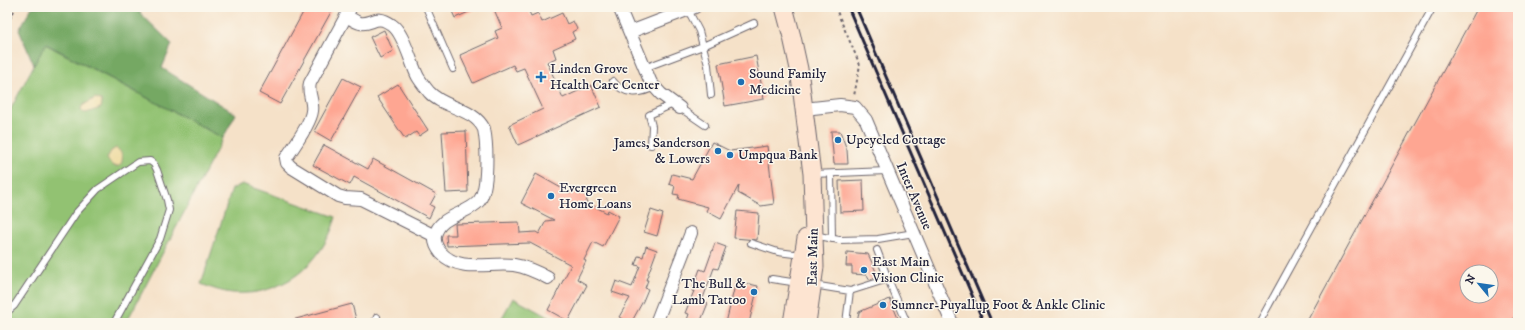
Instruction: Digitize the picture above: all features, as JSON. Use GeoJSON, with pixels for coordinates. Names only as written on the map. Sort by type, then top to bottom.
{"type":"FeatureCollection","features":[{"type":"Feature","properties":{"kind":"main road","name":"East Main"},"geometry":{"type":"LineString","coordinates":[[784,7],[799,69],[804,109],[812,183],[815,267],[804,287],[791,323]]}},
{"type":"Feature","properties":{"kind":"main road","name":"East Main"},"geometry":{"type":"LineString","coordinates":[[806,323],[804,255],[812,183]]}},
{"type":"Feature","properties":{"kind":"street"},"geometry":{"type":"LineString","coordinates":[[619,7],[647,76],[654,88],[676,106]]}},
{"type":"Feature","properties":{"kind":"street"},"geometry":{"type":"LineString","coordinates":[[630,32],[690,8]]}},
{"type":"Feature","properties":{"kind":"street"},"geometry":{"type":"LineString","coordinates":[[435,236],[361,199],[338,196],[291,167],[286,158],[295,145],[312,113],[309,90],[310,83],[349,12],[359,23],[378,19],[394,26],[399,32],[418,77],[430,94],[439,100],[466,112],[475,118],[484,129],[486,180],[482,196],[474,206],[447,219],[440,226],[435,236],[435,242],[438,250],[456,263],[466,265],[513,265],[528,268],[548,278]]}},
{"type":"Feature","properties":{"kind":"street"},"geometry":{"type":"LineString","coordinates":[[804,109],[840,105],[852,107]]}},
{"type":"Feature","properties":{"kind":"street","name":"Inter Avenue"},"geometry":{"type":"LineString","coordinates":[[852,107],[855,107],[866,120],[952,323]]}},
{"type":"Feature","properties":{"kind":"street"},"geometry":{"type":"LineString","coordinates":[[656,323],[691,233]]}},
{"type":"Feature","properties":{"kind":"lane"},"geometry":{"type":"LineString","coordinates":[[426,7],[453,69]]}},
{"type":"Feature","properties":{"kind":"lane"},"geometry":{"type":"LineString","coordinates":[[1259,323],[1433,7]]}},
{"type":"Feature","properties":{"kind":"lane"},"geometry":{"type":"LineString","coordinates":[[690,8],[699,31],[708,65],[711,95]]}},
{"type":"Feature","properties":{"kind":"lane"},"geometry":{"type":"LineString","coordinates":[[644,68],[703,46],[754,23]]}},
{"type":"Feature","properties":{"kind":"lane"},"geometry":{"type":"LineString","coordinates":[[613,81],[618,88],[635,93],[642,93],[654,88]]}},
{"type":"Feature","properties":{"kind":"lane"},"geometry":{"type":"LineString","coordinates":[[651,145],[652,126],[649,115],[676,106],[705,125]]}},
{"type":"Feature","properties":{"kind":"lane"},"geometry":{"type":"LineString","coordinates":[[7,312],[14,306],[76,213],[98,189],[138,162],[150,161],[154,164],[157,170],[169,210],[160,239],[114,323]]}},
{"type":"Feature","properties":{"kind":"lane"},"geometry":{"type":"LineString","coordinates":[[812,183],[831,174],[887,172]]}},
{"type":"Feature","properties":{"kind":"lane"},"geometry":{"type":"LineString","coordinates":[[831,174],[832,239]]}},
{"type":"Feature","properties":{"kind":"lane"},"geometry":{"type":"LineString","coordinates":[[814,234],[839,240],[878,239],[914,233]]}},
{"type":"Feature","properties":{"kind":"lane"},"geometry":{"type":"LineString","coordinates":[[751,243],[778,252],[804,255]]}},
{"type":"Feature","properties":{"kind":"lane"},"geometry":{"type":"LineString","coordinates":[[877,250],[907,323]]}},
{"type":"Feature","properties":{"kind":"lane"},"geometry":{"type":"LineString","coordinates":[[772,279],[804,287],[850,291],[888,279]]}},
{"type":"Feature","properties":{"kind":"lane"},"geometry":{"type":"LineString","coordinates":[[846,323],[850,291]]}},
{"type":"Feature","properties":{"kind":"path"},"geometry":{"type":"LineString","coordinates":[[7,24],[16,7]]}},
{"type":"Feature","properties":{"kind":"path"},"geometry":{"type":"LineString","coordinates":[[835,7],[860,65],[852,107]]}},
{"type":"Feature","properties":{"kind":"green space"},"geometry":{"type":"Polygon","coordinates":[[[32,7],[137,7],[141,14],[172,44],[162,68],[236,114],[223,138],[46,44],[34,65],[19,30],[32,7]]]}},
{"type":"Feature","properties":{"kind":"green space"},"geometry":{"type":"Polygon","coordinates":[[[45,44],[223,138],[126,323],[7,323],[7,116],[45,44]]]}},
{"type":"Feature","properties":{"kind":"green space"},"geometry":{"type":"Polygon","coordinates":[[[242,184],[336,217],[330,234],[321,249],[311,262],[298,274],[284,283],[268,289],[251,293],[233,293],[221,291],[201,284],[232,189],[242,184]]]}},
{"type":"Feature","properties":{"kind":"green space"},"geometry":{"type":"Polygon","coordinates":[[[513,298],[559,323],[499,323],[513,298]]]}},
{"type":"Feature","properties":{"kind":"sand"},"geometry":{"type":"Polygon","coordinates":[[[95,98],[101,100],[101,108],[86,113],[83,112],[81,109],[82,106],[95,98]]]}},
{"type":"Feature","properties":{"kind":"sand"},"geometry":{"type":"Polygon","coordinates":[[[116,148],[120,151],[122,157],[122,162],[119,166],[111,164],[107,158],[111,151],[116,148]]]}},
{"type":"Feature","properties":{"kind":"building"},"geometry":{"type":"Polygon","coordinates":[[[306,7],[322,7],[331,12],[280,104],[259,93],[306,7]]]}},
{"type":"Feature","properties":{"kind":"building"},"geometry":{"type":"Polygon","coordinates":[[[450,7],[480,7],[455,18],[450,7]]]}},
{"type":"Feature","properties":{"kind":"building","name":"Linden Grove Health Care Center"},"geometry":{"type":"Polygon","coordinates":[[[493,7],[527,7],[531,16],[538,13],[542,22],[562,13],[567,24],[573,21],[577,29],[572,32],[575,39],[553,49],[556,58],[547,62],[563,98],[591,85],[601,107],[518,145],[509,125],[543,109],[524,68],[516,71],[513,65],[473,83],[460,55],[498,38],[495,31],[502,28],[493,7]]]}},
{"type":"Feature","properties":{"kind":"building"},"geometry":{"type":"Polygon","coordinates":[[[1478,7],[1518,7],[1518,311],[1511,323],[1306,323],[1478,7]]]}},
{"type":"Feature","properties":{"kind":"building"},"geometry":{"type":"Polygon","coordinates":[[[384,30],[393,51],[380,58],[370,37],[384,30]]]}},
{"type":"Feature","properties":{"kind":"building","name":"Sound Family Medicine"},"geometry":{"type":"Polygon","coordinates":[[[756,56],[764,99],[725,106],[718,64],[756,56]]]}},
{"type":"Feature","properties":{"kind":"building"},"geometry":{"type":"Polygon","coordinates":[[[343,78],[361,87],[331,141],[314,131],[343,78]]]}},
{"type":"Feature","properties":{"kind":"building"},"geometry":{"type":"Polygon","coordinates":[[[398,84],[428,130],[419,136],[416,132],[405,139],[377,97],[398,84]]]}},
{"type":"Feature","properties":{"kind":"building"},"geometry":{"type":"Polygon","coordinates":[[[466,131],[468,192],[446,193],[442,132],[466,131]]]}},
{"type":"Feature","properties":{"kind":"building","name":"Upcycled Cottage"},"geometry":{"type":"Polygon","coordinates":[[[831,131],[840,131],[847,150],[848,164],[834,164],[831,131]]]}},
{"type":"Feature","properties":{"kind":"building"},"geometry":{"type":"Polygon","coordinates":[[[712,142],[730,151],[767,146],[774,204],[761,206],[738,193],[739,185],[721,219],[706,211],[708,207],[678,199],[679,195],[673,194],[675,186],[669,184],[672,174],[692,179],[712,142]]]}},
{"type":"Feature","properties":{"kind":"building"},"geometry":{"type":"Polygon","coordinates":[[[324,145],[368,169],[373,159],[436,194],[430,205],[434,207],[429,218],[354,177],[350,185],[313,165],[324,145]]]}},
{"type":"Feature","properties":{"kind":"building"},"geometry":{"type":"Polygon","coordinates":[[[536,174],[570,193],[572,188],[588,197],[586,202],[607,213],[608,210],[619,216],[603,247],[593,242],[584,260],[586,261],[577,279],[587,285],[568,321],[548,310],[571,265],[530,243],[447,246],[446,235],[456,235],[455,224],[519,222],[520,233],[536,232],[539,234],[546,221],[554,220],[521,203],[536,174]]]}},
{"type":"Feature","properties":{"kind":"building"},"geometry":{"type":"Polygon","coordinates":[[[863,180],[864,211],[840,212],[839,181],[863,180]]]}},
{"type":"Feature","properties":{"kind":"building"},"geometry":{"type":"Polygon","coordinates":[[[651,210],[663,214],[657,236],[644,232],[651,210]]]}},
{"type":"Feature","properties":{"kind":"building"},"geometry":{"type":"Polygon","coordinates":[[[737,211],[759,213],[757,240],[734,238],[737,211]]]}},
{"type":"Feature","properties":{"kind":"building"},"geometry":{"type":"Polygon","coordinates":[[[715,243],[726,247],[718,269],[714,268],[702,301],[708,303],[700,323],[694,323],[687,320],[689,314],[685,313],[694,291],[692,291],[700,269],[705,271],[715,243]]]}},
{"type":"Feature","properties":{"kind":"building"},"geometry":{"type":"Polygon","coordinates":[[[646,246],[657,250],[646,280],[648,280],[645,288],[648,289],[631,323],[629,323],[619,317],[630,298],[612,292],[616,281],[632,287],[640,266],[635,265],[638,256],[643,257],[646,246]]]}},
{"type":"Feature","properties":{"kind":"building","name":"East Main Vision Clinic"},"geometry":{"type":"Polygon","coordinates":[[[847,252],[868,254],[878,276],[870,280],[867,275],[852,274],[852,266],[846,266],[847,252]]]}},
{"type":"Feature","properties":{"kind":"building"},"geometry":{"type":"Polygon","coordinates":[[[736,281],[758,286],[749,323],[726,323],[736,281]]]}},
{"type":"Feature","properties":{"kind":"building","name":"Sumner-Puyallup Foot & Ankle Clinic"},"geometry":{"type":"Polygon","coordinates":[[[890,299],[900,323],[857,323],[859,312],[890,299]]]}},
{"type":"Feature","properties":{"kind":"building"},"geometry":{"type":"Polygon","coordinates":[[[352,304],[357,323],[292,323],[292,320],[352,304]]]}},
{"type":"Feature","properties":{"kind":"railway"},"geometry":{"type":"LineString","coordinates":[[848,7],[984,323]]}},
{"type":"Feature","properties":{"kind":"railway"},"geometry":{"type":"LineString","coordinates":[[856,7],[992,323]]}},
{"type":"Feature","properties":{"kind":"place","name":"Linden Grove Health Care Center"},"geometry":{"type":"Point","coordinates":[541,77]}},
{"type":"Feature","properties":{"kind":"place","name":"Sound Family Medicine"},"geometry":{"type":"Point","coordinates":[741,82]}},
{"type":"Feature","properties":{"kind":"place","name":"Upcycled Cottage"},"geometry":{"type":"Point","coordinates":[838,140]}},
{"type":"Feature","properties":{"kind":"place","name":"James, Sanderson & Lowers"},"geometry":{"type":"Point","coordinates":[718,151]}},
{"type":"Feature","properties":{"kind":"place","name":"Umpqua Bank"},"geometry":{"type":"Point","coordinates":[730,155]}},
{"type":"Feature","properties":{"kind":"place","name":"Evergreen Home Loans"},"geometry":{"type":"Point","coordinates":[551,196]}},
{"type":"Feature","properties":{"kind":"place","name":"East Main Vision Clinic"},"geometry":{"type":"Point","coordinates":[864,270]}},
{"type":"Feature","properties":{"kind":"place","name":"The Bull & Lamb Tattoo"},"geometry":{"type":"Point","coordinates":[754,292]}},
{"type":"Feature","properties":{"kind":"place","name":"Sumner-Puyallup Foot & Ankle Clinic"},"geometry":{"type":"Point","coordinates":[883,305]}}]}
